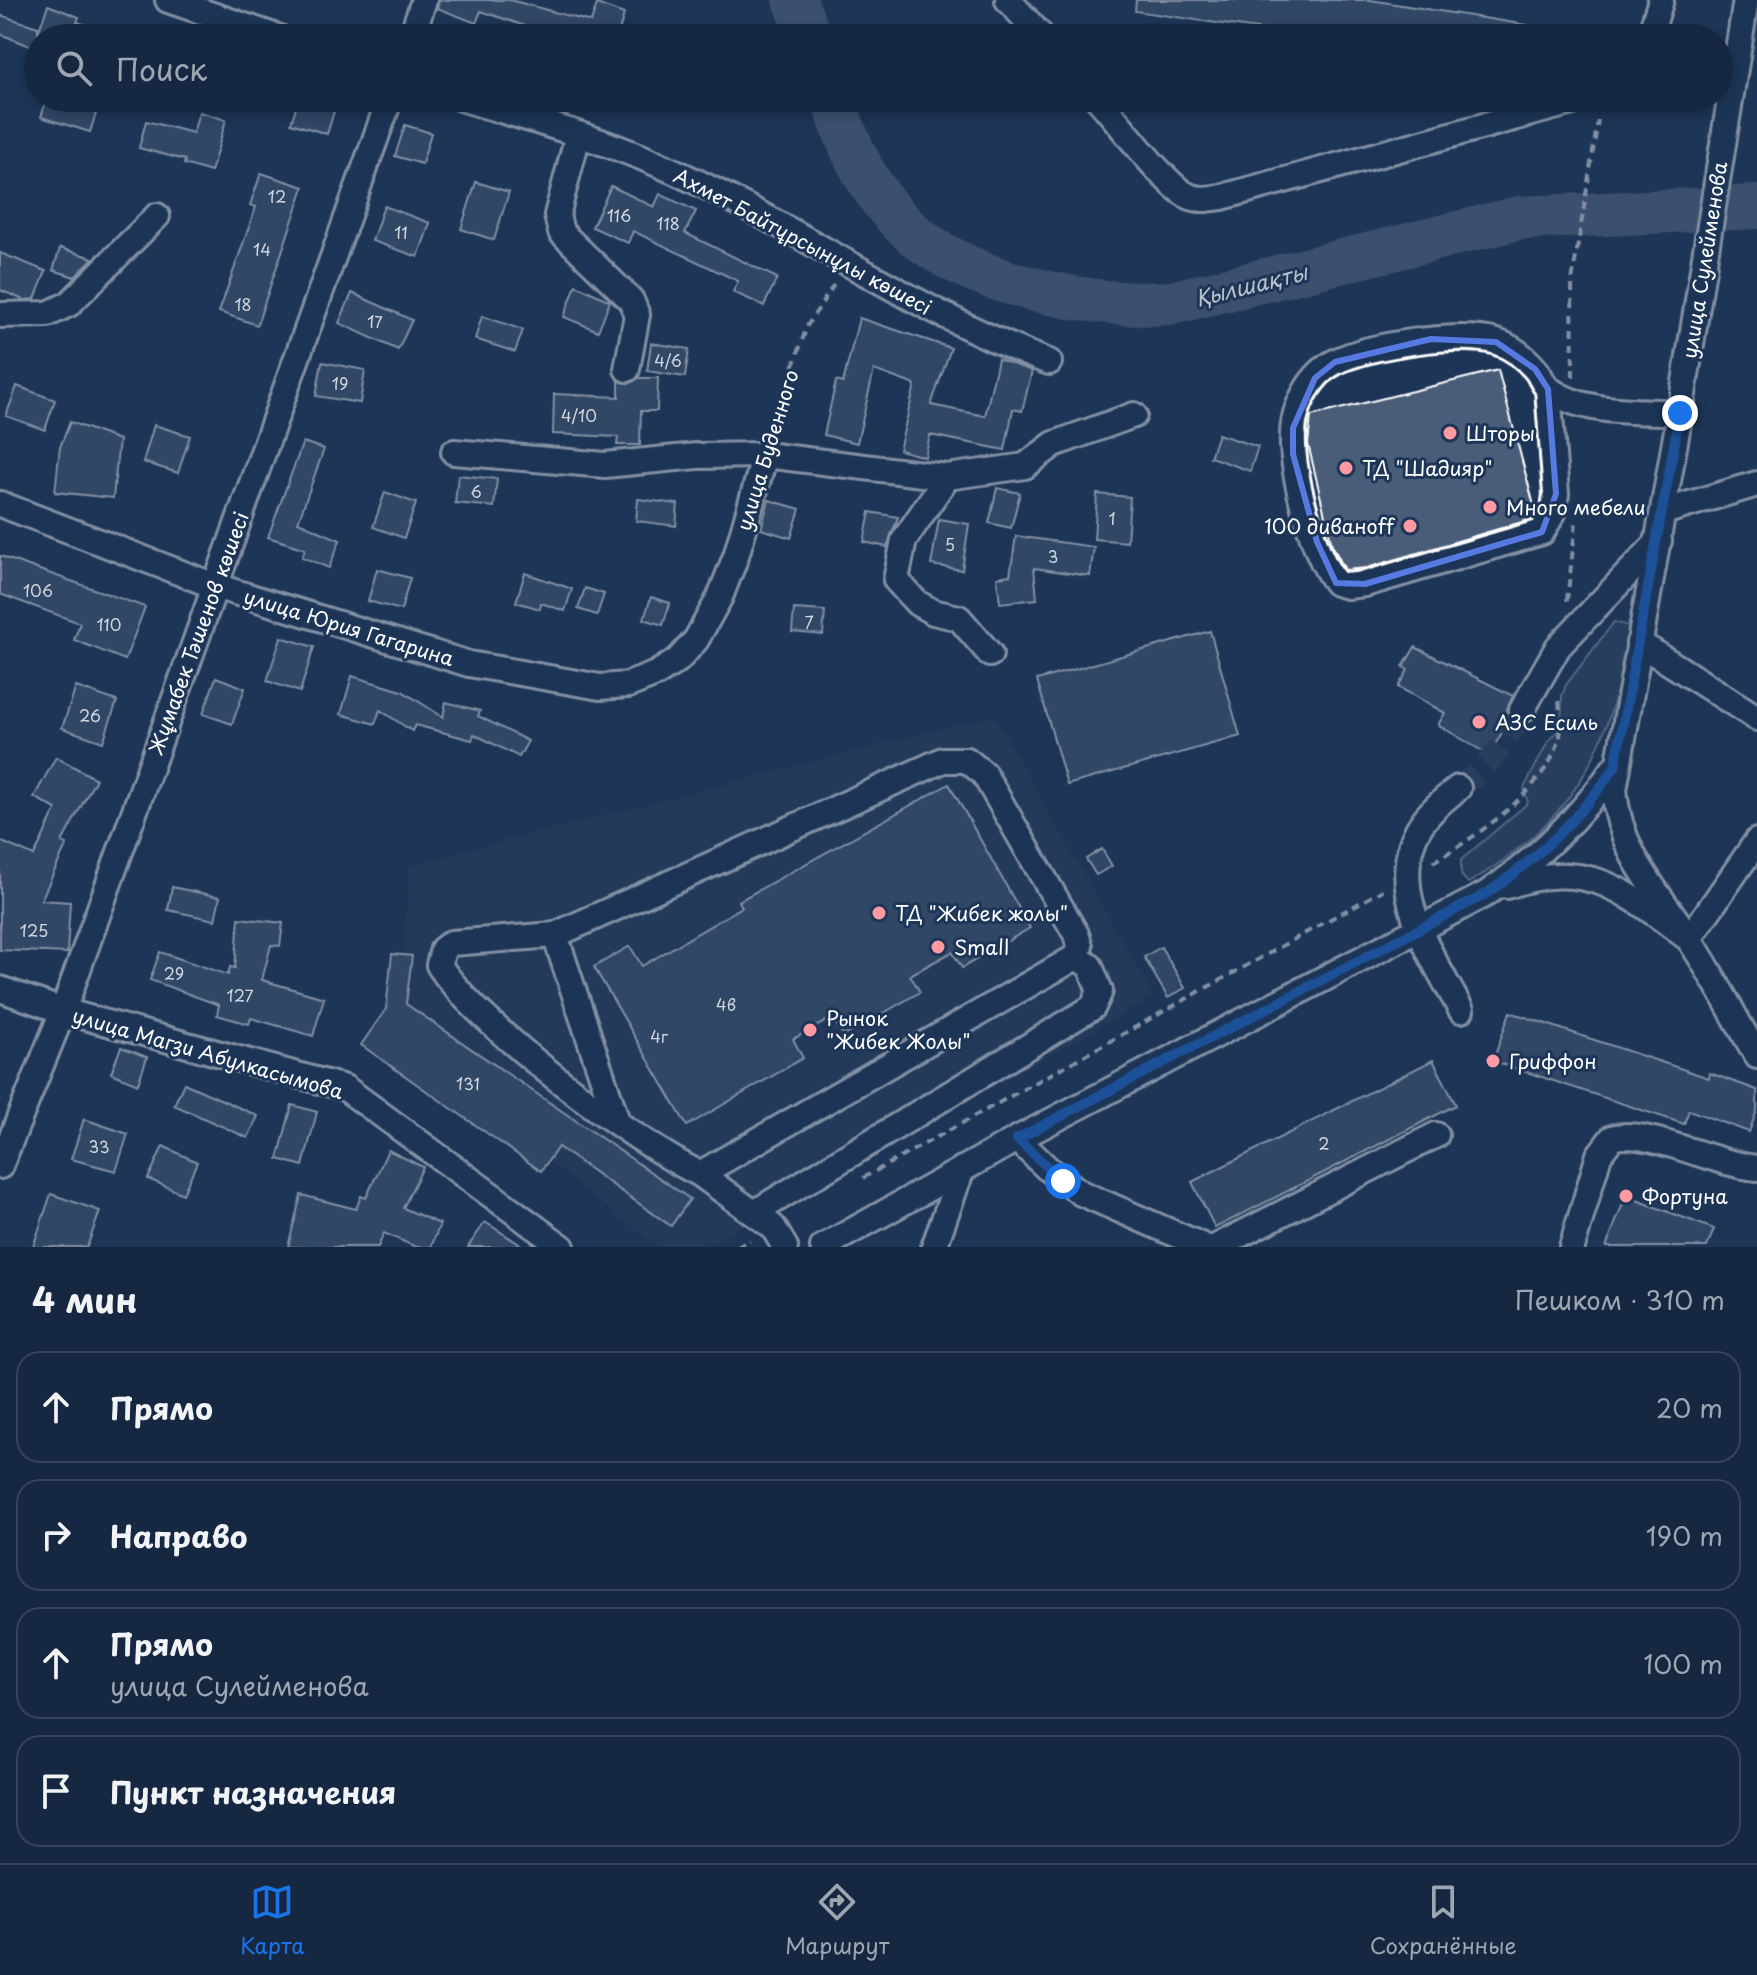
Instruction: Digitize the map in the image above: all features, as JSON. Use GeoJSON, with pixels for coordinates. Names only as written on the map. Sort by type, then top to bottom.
{"type":"FeatureCollection","features":[{"type":"Feature","properties":{"kind":"street"},"geometry":{"type":"LineString","coordinates":[[168,0],[239,24]]}},
{"type":"Feature","properties":{"kind":"street"},"geometry":{"type":"LineString","coordinates":[[416,24],[424,0]]}},
{"type":"Feature","properties":{"kind":"street"},"geometry":{"type":"LineString","coordinates":[[1008,0],[1030,24]]}},
{"type":"Feature","properties":{"kind":"street"},"geometry":{"type":"LineString","coordinates":[[1653,24],[1661,0]]}},
{"type":"Feature","properties":{"kind":"street","name":"улица Сулейменова"},"geometry":{"type":"LineString","coordinates":[[1733,82],[1746,0]]}},
{"type":"Feature","properties":{"kind":"street","name":"Жұмабек Тәшенов көшесі"},"geometry":{"type":"LineString","coordinates":[[0,1166],[63,1011],[385,112]]}},
{"type":"Feature","properties":{"kind":"street","name":"Ахмет Байтұрсынұлы көшесі"},"geometry":{"type":"LineString","coordinates":[[505,112],[633,153],[682,174],[910,301],[998,343],[1049,362]]}},
{"type":"Feature","properties":{"kind":"street"},"geometry":{"type":"LineString","coordinates":[[1109,112],[1169,181],[1189,197],[1200,199],[1222,197],[1535,112]]}},
{"type":"Feature","properties":{"kind":"street","name":"улица Сулейменова"},"geometry":{"type":"LineString","coordinates":[[1615,767],[1659,541],[1728,112]]}},
{"type":"Feature","properties":{"kind":"street"},"geometry":{"type":"LineString","coordinates":[[578,135],[557,215],[561,232],[631,300],[637,315],[627,369]]}},
{"type":"Feature","properties":{"kind":"street"},"geometry":{"type":"LineString","coordinates":[[0,315],[48,314],[69,304],[157,216]]}},
{"type":"Feature","properties":{"kind":"street"},"geometry":{"type":"LineString","coordinates":[[1548,389],[1556,494],[1554,511],[1542,532],[1365,584],[1347,586],[1336,583],[1317,542],[1293,454],[1301,398],[1315,378],[1335,362],[1431,339],[1465,338],[1496,342],[1517,352],[1535,369],[1548,389],[1574,400],[1600,408],[1680,413]]}},
{"type":"Feature","properties":{"kind":"street"},"geometry":{"type":"LineString","coordinates":[[454,452],[605,465],[697,456],[765,455],[947,477],[1025,466],[1054,444],[1134,415]]}},
{"type":"Feature","properties":{"kind":"street","name":"улица Буденного"},"geometry":{"type":"LineString","coordinates":[[696,640],[720,597],[736,556],[765,455]]}},
{"type":"Feature","properties":{"kind":"street"},"geometry":{"type":"LineString","coordinates":[[947,477],[904,540],[896,580],[917,603],[933,612],[959,618],[990,654]]}},
{"type":"Feature","properties":{"kind":"street"},"geometry":{"type":"LineString","coordinates":[[1663,512],[1757,484]]}},
{"type":"Feature","properties":{"kind":"street","name":"улица Юрия Гагарина"},"geometry":{"type":"LineString","coordinates":[[0,504],[215,586],[469,664],[600,687],[628,685],[656,674],[678,660],[696,640]]}},
{"type":"Feature","properties":{"kind":"street"},"geometry":{"type":"LineString","coordinates":[[1522,710],[1558,647],[1659,541]]}},
{"type":"Feature","properties":{"kind":"street"},"geometry":{"type":"LineString","coordinates":[[1639,643],[1757,718]]}},
{"type":"Feature","properties":{"kind":"street"},"geometry":{"type":"LineString","coordinates":[[700,1174],[1076,957],[1080,946],[1076,934],[984,774],[967,760],[943,760],[555,935],[451,943],[439,955],[439,965],[474,1006],[617,1121],[675,1162],[700,1174],[771,1229],[1093,1007],[1100,991],[1090,966],[1076,957]]}},
{"type":"Feature","properties":{"kind":"street"},"geometry":{"type":"LineString","coordinates":[[823,1247],[1017,1139],[1486,894],[1549,847],[1615,767]]}},
{"type":"Feature","properties":{"kind":"street"},"geometry":{"type":"LineString","coordinates":[[1615,767],[1616,813],[1636,866],[1689,939],[1757,1056]]}},
{"type":"Feature","properties":{"kind":"street"},"geometry":{"type":"LineString","coordinates":[[1458,788],[1431,811],[1414,837],[1408,876],[1418,929],[1461,1010]]}},
{"type":"Feature","properties":{"kind":"street"},"geometry":{"type":"LineString","coordinates":[[1689,939],[1757,841]]}},
{"type":"Feature","properties":{"kind":"street"},"geometry":{"type":"LineString","coordinates":[[1486,894],[1551,875],[1591,877],[1638,901],[1689,939]]}},
{"type":"Feature","properties":{"kind":"street"},"geometry":{"type":"LineString","coordinates":[[555,935],[617,1121]]}},
{"type":"Feature","properties":{"kind":"street","name":"улица Магзи Абулкасымова"},"geometry":{"type":"LineString","coordinates":[[0,989],[63,1011],[345,1088],[562,1247]]}},
{"type":"Feature","properties":{"kind":"street"},"geometry":{"type":"LineString","coordinates":[[1572,1247],[1599,1155],[1612,1138],[1632,1134],[1735,1166],[1757,1168]]}},
{"type":"Feature","properties":{"kind":"street"},"geometry":{"type":"LineString","coordinates":[[1216,1247],[1436,1135]]}},
{"type":"Feature","properties":{"kind":"street"},"geometry":{"type":"LineString","coordinates":[[1017,1139],[1047,1168],[1081,1193],[1175,1241],[1205,1247]]}},
{"type":"Feature","properties":{"kind":"street"},"geometry":{"type":"LineString","coordinates":[[934,1247],[962,1169]]}},
{"type":"Feature","properties":{"kind":"path"},"geometry":{"type":"LineString","coordinates":[[1574,400],[1572,281],[1594,145]]}},
{"type":"Feature","properties":{"kind":"path","name":"улица Буденного"},"geometry":{"type":"LineString","coordinates":[[765,455],[787,378],[807,326],[847,265]]}},
{"type":"Feature","properties":{"kind":"path"},"geometry":{"type":"LineString","coordinates":[[1566,605],[1574,563],[1577,515]]}},
{"type":"Feature","properties":{"kind":"path"},"geometry":{"type":"LineString","coordinates":[[855,1182],[1459,847],[1536,784],[1560,739],[1559,693]]}},
{"type":"Feature","properties":{"kind":"path"},"geometry":{"type":"LineString","coordinates":[[737,1247],[771,1229]]}},
{"type":"Feature","properties":{"kind":"highlighted area"},"geometry":{"type":"Polygon","coordinates":[[[1431,339],[1496,342],[1535,369],[1548,389],[1556,494],[1542,532],[1365,584],[1336,583],[1317,542],[1293,454],[1293,428],[1315,378],[1335,362],[1431,339]]]}},
{"type":"Feature","properties":{"kind":"shaded area"},"geometry":{"type":"Polygon","coordinates":[[[1614,622],[1629,626],[1622,669],[1599,744],[1583,777],[1562,807],[1536,834],[1468,883],[1461,875],[1461,860],[1528,803],[1524,788],[1549,740],[1561,729],[1562,696],[1566,685],[1614,622]]]}},
{"type":"Feature","properties":{"kind":"shaded area"},"geometry":{"type":"Polygon","coordinates":[[[994,715],[1154,997],[705,1247],[658,1247],[396,1042],[409,865],[994,715]]]}},
{"type":"Feature","properties":{"kind":"building"},"geometry":{"type":"Polygon","coordinates":[[[439,0],[510,0],[591,22],[597,4],[624,14],[621,24],[519,24],[481,11],[476,23],[437,8],[439,0]]]}},
{"type":"Feature","properties":{"kind":"building"},"geometry":{"type":"Polygon","coordinates":[[[1136,0],[1370,0],[1521,24],[1224,24],[1135,11],[1136,0]]]}},
{"type":"Feature","properties":{"kind":"building"},"geometry":{"type":"Polygon","coordinates":[[[48,5],[79,17],[77,22],[84,24],[41,24],[48,5]]]}},
{"type":"Feature","properties":{"kind":"building"},"geometry":{"type":"Polygon","coordinates":[[[0,15],[28,24],[24,24],[24,43],[0,34],[0,15]]]}},
{"type":"Feature","properties":{"kind":"building"},"geometry":{"type":"Polygon","coordinates":[[[43,112],[96,112],[90,132],[41,117],[43,112]]]}},
{"type":"Feature","properties":{"kind":"building"},"geometry":{"type":"Polygon","coordinates":[[[199,112],[226,120],[211,172],[184,164],[185,160],[139,148],[146,121],[193,133],[199,112]]]}},
{"type":"Feature","properties":{"kind":"building"},"geometry":{"type":"Polygon","coordinates":[[[295,112],[334,112],[327,134],[291,123],[295,112]]]}},
{"type":"Feature","properties":{"kind":"building"},"geometry":{"type":"Polygon","coordinates":[[[405,125],[431,133],[422,164],[395,156],[405,125]]]}},
{"type":"Feature","properties":{"kind":"building"},"geometry":{"type":"Polygon","coordinates":[[[261,173],[304,187],[257,325],[219,312],[256,207],[250,205],[261,173]]]}},
{"type":"Feature","properties":{"kind":"building"},"geometry":{"type":"Polygon","coordinates":[[[476,182],[509,192],[494,240],[461,229],[476,182]]]}},
{"type":"Feature","properties":{"kind":"building"},"geometry":{"type":"Polygon","coordinates":[[[611,186],[654,207],[660,194],[696,211],[685,233],[777,278],[764,306],[733,292],[738,281],[633,231],[628,243],[592,227],[611,186]]]}},
{"type":"Feature","properties":{"kind":"building"},"geometry":{"type":"Polygon","coordinates":[[[384,206],[430,223],[418,257],[372,241],[384,206]]]}},
{"type":"Feature","properties":{"kind":"building"},"geometry":{"type":"Polygon","coordinates":[[[60,248],[93,258],[75,277],[53,270],[60,248]]]}},
{"type":"Feature","properties":{"kind":"building"},"geometry":{"type":"Polygon","coordinates":[[[0,253],[46,271],[35,299],[24,300],[0,290],[0,253]]]}},
{"type":"Feature","properties":{"kind":"building"},"geometry":{"type":"Polygon","coordinates":[[[576,285],[610,301],[598,331],[564,317],[576,285]]]}},
{"type":"Feature","properties":{"kind":"building"},"geometry":{"type":"Polygon","coordinates":[[[352,293],[412,320],[398,350],[339,323],[352,293]]]}},
{"type":"Feature","properties":{"kind":"building"},"geometry":{"type":"Polygon","coordinates":[[[482,316],[523,330],[515,352],[475,339],[482,316]]]}},
{"type":"Feature","properties":{"kind":"building"},"geometry":{"type":"Polygon","coordinates":[[[859,318],[951,348],[931,405],[985,416],[998,359],[1032,371],[1022,411],[1013,409],[1005,450],[930,435],[925,457],[899,450],[915,385],[874,370],[857,443],[824,435],[836,381],[843,383],[859,318]]]}},
{"type":"Feature","properties":{"kind":"building"},"geometry":{"type":"Polygon","coordinates":[[[651,343],[689,349],[685,377],[647,371],[651,343]]]}},
{"type":"Feature","properties":{"kind":"building"},"geometry":{"type":"Polygon","coordinates":[[[322,362],[365,370],[360,403],[316,396],[322,362]]]}},
{"type":"Feature","properties":{"kind":"building"},"geometry":{"type":"Polygon","coordinates":[[[1498,370],[1536,513],[1532,519],[1367,568],[1345,570],[1332,545],[1308,444],[1311,416],[1498,370]]]}},
{"type":"Feature","properties":{"kind":"building"},"geometry":{"type":"Polygon","coordinates":[[[639,378],[658,378],[657,411],[641,411],[640,445],[617,445],[618,437],[553,434],[554,394],[619,397],[619,381],[631,383],[639,378]]]}},
{"type":"Feature","properties":{"kind":"building"},"geometry":{"type":"Polygon","coordinates":[[[17,386],[55,400],[45,430],[6,416],[17,386]]]}},
{"type":"Feature","properties":{"kind":"building"},"geometry":{"type":"Polygon","coordinates":[[[70,422],[119,440],[113,498],[55,492],[60,447],[70,422]]]}},
{"type":"Feature","properties":{"kind":"building"},"geometry":{"type":"Polygon","coordinates":[[[154,425],[190,436],[178,473],[143,462],[154,425]]]}},
{"type":"Feature","properties":{"kind":"building"},"geometry":{"type":"Polygon","coordinates":[[[1218,434],[1258,447],[1250,471],[1210,457],[1218,434]]]}},
{"type":"Feature","properties":{"kind":"building"},"geometry":{"type":"Polygon","coordinates":[[[303,442],[324,449],[298,522],[340,540],[329,568],[302,557],[305,549],[268,537],[303,442]]]}},
{"type":"Feature","properties":{"kind":"building"},"geometry":{"type":"Polygon","coordinates":[[[458,475],[497,479],[494,507],[455,503],[458,475]]]}},
{"type":"Feature","properties":{"kind":"building"},"geometry":{"type":"Polygon","coordinates":[[[997,488],[1020,493],[1011,528],[989,523],[997,488]]]}},
{"type":"Feature","properties":{"kind":"building"},"geometry":{"type":"Polygon","coordinates":[[[385,492],[416,503],[404,538],[373,527],[385,492]]]}},
{"type":"Feature","properties":{"kind":"building"},"geometry":{"type":"Polygon","coordinates":[[[1097,494],[1130,497],[1127,542],[1094,539],[1097,494]]]}},
{"type":"Feature","properties":{"kind":"building"},"geometry":{"type":"Polygon","coordinates":[[[638,499],[678,504],[676,526],[636,521],[638,499]]]}},
{"type":"Feature","properties":{"kind":"building"},"geometry":{"type":"Polygon","coordinates":[[[769,500],[800,509],[791,538],[761,529],[769,500]]]}},
{"type":"Feature","properties":{"kind":"building"},"geometry":{"type":"Polygon","coordinates":[[[870,512],[898,517],[887,547],[864,542],[870,512]]]}},
{"type":"Feature","properties":{"kind":"building"},"geometry":{"type":"Polygon","coordinates":[[[939,519],[969,524],[962,570],[931,565],[939,519]]]}},
{"type":"Feature","properties":{"kind":"building"},"geometry":{"type":"Polygon","coordinates":[[[1016,536],[1094,547],[1090,576],[1034,568],[1037,599],[1000,603],[997,577],[1010,575],[1016,536]]]}},
{"type":"Feature","properties":{"kind":"building"},"geometry":{"type":"Polygon","coordinates":[[[0,556],[145,607],[125,660],[74,640],[80,623],[0,594],[0,556]]]}},
{"type":"Feature","properties":{"kind":"building"},"geometry":{"type":"Polygon","coordinates":[[[377,569],[410,578],[401,610],[368,601],[377,569]]]}},
{"type":"Feature","properties":{"kind":"building"},"geometry":{"type":"Polygon","coordinates":[[[525,573],[572,589],[565,611],[541,603],[540,609],[516,602],[525,573]]]}},
{"type":"Feature","properties":{"kind":"building"},"geometry":{"type":"Polygon","coordinates":[[[585,588],[604,594],[597,615],[578,609],[585,588]]]}},
{"type":"Feature","properties":{"kind":"building"},"geometry":{"type":"Polygon","coordinates":[[[651,597],[670,603],[663,625],[644,619],[651,597]]]}},
{"type":"Feature","properties":{"kind":"building"},"geometry":{"type":"Polygon","coordinates":[[[794,609],[825,611],[823,635],[792,632],[794,609]]]}},
{"type":"Feature","properties":{"kind":"building"},"geometry":{"type":"Polygon","coordinates":[[[1210,631],[1240,736],[1067,785],[1037,680],[1210,631]]]}},
{"type":"Feature","properties":{"kind":"building"},"geometry":{"type":"Polygon","coordinates":[[[281,637],[314,647],[300,692],[267,681],[281,637]]]}},
{"type":"Feature","properties":{"kind":"building"},"geometry":{"type":"Polygon","coordinates":[[[1415,647],[1513,696],[1507,709],[1510,719],[1489,755],[1438,725],[1445,713],[1398,687],[1408,670],[1403,667],[1415,647]]]}},
{"type":"Feature","properties":{"kind":"building"},"geometry":{"type":"Polygon","coordinates":[[[352,676],[402,691],[443,717],[446,702],[480,711],[478,716],[528,741],[519,757],[474,734],[472,740],[415,725],[412,731],[380,710],[375,724],[341,714],[352,676]]]}},
{"type":"Feature","properties":{"kind":"building"},"geometry":{"type":"Polygon","coordinates":[[[216,677],[245,688],[232,724],[203,714],[216,677]]]}},
{"type":"Feature","properties":{"kind":"building"},"geometry":{"type":"Polygon","coordinates":[[[76,687],[117,701],[103,742],[62,728],[76,687]]]}},
{"type":"Feature","properties":{"kind":"building"},"geometry":{"type":"Polygon","coordinates":[[[56,757],[96,779],[62,842],[67,844],[41,900],[70,902],[67,953],[0,950],[0,841],[34,856],[56,809],[34,797],[56,757]]]}},
{"type":"Feature","properties":{"kind":"building"},"geometry":{"type":"Polygon","coordinates":[[[949,784],[1030,928],[962,968],[952,952],[910,975],[920,992],[844,1036],[832,1018],[793,1039],[803,1058],[687,1126],[594,967],[630,946],[642,966],[742,907],[739,901],[949,784]]]}},
{"type":"Feature","properties":{"kind":"building"},"geometry":{"type":"Polygon","coordinates":[[[1102,849],[1112,866],[1096,875],[1086,859],[1102,849]]]}},
{"type":"Feature","properties":{"kind":"building"},"geometry":{"type":"Polygon","coordinates":[[[172,887],[220,897],[215,920],[168,910],[172,887]]]}},
{"type":"Feature","properties":{"kind":"building"},"geometry":{"type":"Polygon","coordinates":[[[239,918],[283,923],[280,946],[271,945],[262,980],[324,998],[313,1036],[251,1018],[249,1024],[217,1015],[219,1005],[150,980],[160,952],[228,975],[230,967],[235,968],[239,918]]]}},
{"type":"Feature","properties":{"kind":"building"},"geometry":{"type":"Polygon","coordinates":[[[1161,947],[1185,988],[1168,998],[1144,957],[1161,947]]]}},
{"type":"Feature","properties":{"kind":"building"},"geometry":{"type":"Polygon","coordinates":[[[392,954],[412,956],[406,1004],[690,1199],[671,1226],[558,1147],[541,1171],[361,1045],[386,1009],[392,954]]]}},
{"type":"Feature","properties":{"kind":"building"},"geometry":{"type":"Polygon","coordinates":[[[1510,1012],[1709,1078],[1710,1073],[1757,1090],[1757,1110],[1749,1132],[1689,1110],[1684,1124],[1493,1061],[1510,1012]]]}},
{"type":"Feature","properties":{"kind":"building"},"geometry":{"type":"Polygon","coordinates":[[[121,1047],[147,1057],[138,1084],[111,1073],[121,1047]]]}},
{"type":"Feature","properties":{"kind":"building"},"geometry":{"type":"Polygon","coordinates":[[[1433,1060],[1456,1105],[1215,1228],[1192,1182],[1433,1060]]]}},
{"type":"Feature","properties":{"kind":"building"},"geometry":{"type":"Polygon","coordinates":[[[184,1083],[258,1116],[248,1138],[174,1105],[184,1083]]]}},
{"type":"Feature","properties":{"kind":"building"},"geometry":{"type":"Polygon","coordinates":[[[292,1105],[317,1112],[303,1166],[278,1159],[292,1105]]]}},
{"type":"Feature","properties":{"kind":"building"},"geometry":{"type":"Polygon","coordinates":[[[84,1119],[128,1134],[116,1171],[71,1159],[84,1119]]]}},
{"type":"Feature","properties":{"kind":"building"},"geometry":{"type":"Polygon","coordinates":[[[163,1146],[197,1162],[183,1194],[148,1179],[163,1146]]]}},
{"type":"Feature","properties":{"kind":"building"},"geometry":{"type":"Polygon","coordinates":[[[388,1150],[423,1167],[403,1208],[440,1224],[431,1247],[416,1247],[384,1233],[378,1247],[288,1247],[301,1195],[356,1209],[361,1196],[366,1198],[388,1150]]]}},
{"type":"Feature","properties":{"kind":"building"},"geometry":{"type":"Polygon","coordinates":[[[51,1194],[100,1211],[87,1247],[33,1247],[51,1194]]]}},
{"type":"Feature","properties":{"kind":"building"},"geometry":{"type":"Polygon","coordinates":[[[1626,1196],[1714,1229],[1707,1247],[1606,1247],[1626,1196]]]}},
{"type":"Feature","properties":{"kind":"building"},"geometry":{"type":"Polygon","coordinates":[[[485,1222],[524,1247],[468,1247],[485,1222]]]}},
{"type":"Feature","properties":{"kind":"waterway","name":"Қылшақты"},"geometry":{"type":"LineString","coordinates":[[795,0],[804,24]]}},
{"type":"Feature","properties":{"kind":"waterway","name":"Қылшақты"},"geometry":{"type":"LineString","coordinates":[[838,112],[863,171],[881,200],[903,225],[929,246],[958,263],[993,277],[1032,289],[1102,302],[1171,303],[1519,218],[1757,207]]}},
{"type":"Feature","properties":{"kind":"tunnel"},"geometry":{"type":"LineString","coordinates":[[1458,788],[1496,754],[1522,710]]}},
{"type":"Feature","properties":{"kind":"place","name":"Шторы"},"geometry":{"type":"Point","coordinates":[1450,433]}},
{"type":"Feature","properties":{"kind":"place","name":"ТД \"Шадияр\""},"geometry":{"type":"Point","coordinates":[1346,468]}},
{"type":"Feature","properties":{"kind":"place","name":"Много мебели"},"geometry":{"type":"Point","coordinates":[1490,507]}},
{"type":"Feature","properties":{"kind":"place","name":"100 диваноff"},"geometry":{"type":"Point","coordinates":[1410,526]}},
{"type":"Feature","properties":{"kind":"place","name":"АЗС Есиль"},"geometry":{"type":"Point","coordinates":[1479,722]}},
{"type":"Feature","properties":{"kind":"place","name":"ТД \"Жибек жолы\""},"geometry":{"type":"Point","coordinates":[879,913]}},
{"type":"Feature","properties":{"kind":"place","name":"Small"},"geometry":{"type":"Point","coordinates":[938,947]}},
{"type":"Feature","properties":{"kind":"place","name":"Рынок \"Жибек Жолы\""},"geometry":{"type":"Point","coordinates":[810,1030]}},
{"type":"Feature","properties":{"kind":"place","name":"Гриффон"},"geometry":{"type":"Point","coordinates":[1493,1061]}},
{"type":"Feature","properties":{"kind":"place","name":"Фортуна"},"geometry":{"type":"Point","coordinates":[1626,1196]}},
{"type":"Feature","properties":{"kind":"route"},"geometry":{"type":"LineString","coordinates":[[1063,1181],[1017,1139],[1486,894],[1549,847],[1594,796],[1615,767],[1659,541],[1680,413]]}}]}
